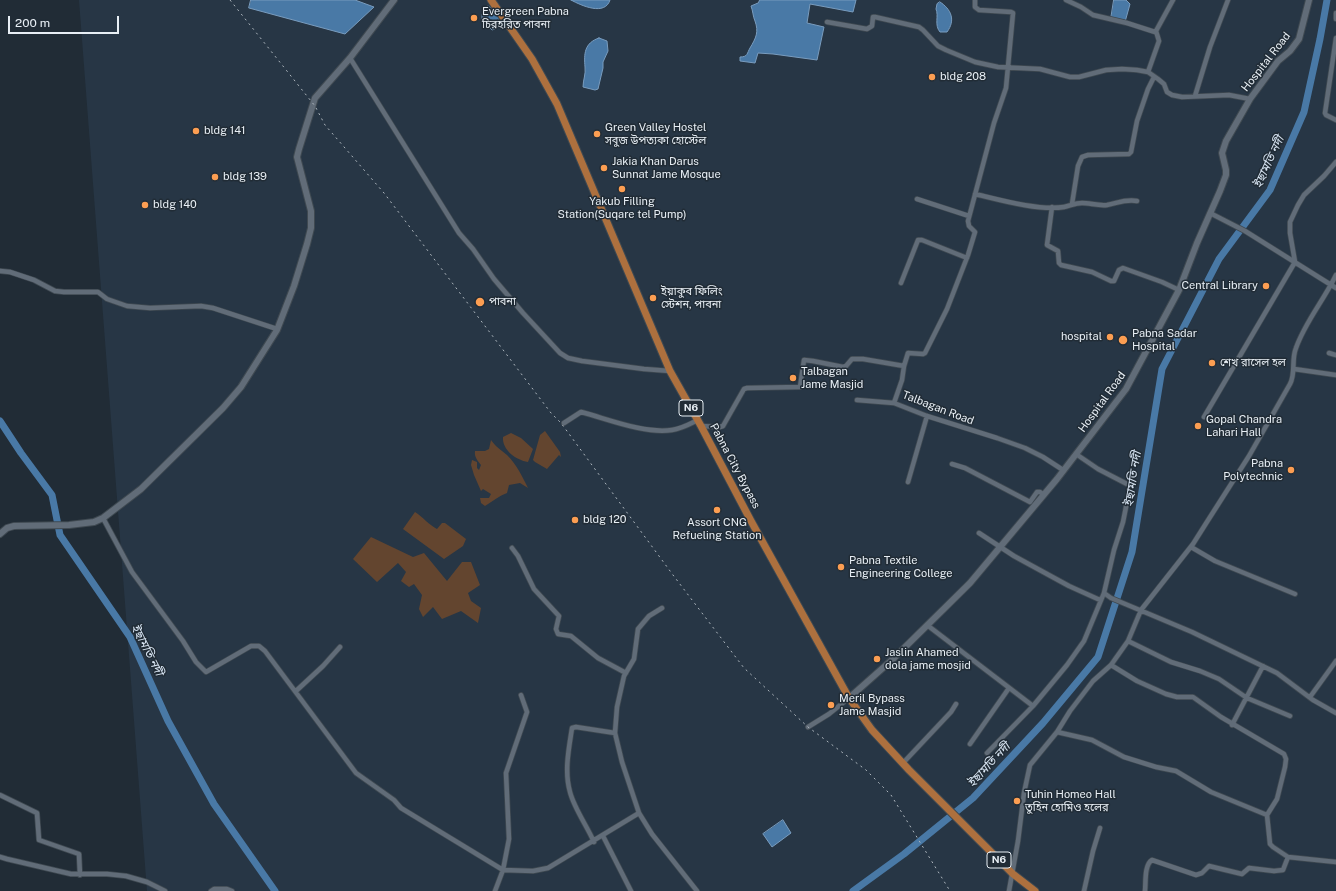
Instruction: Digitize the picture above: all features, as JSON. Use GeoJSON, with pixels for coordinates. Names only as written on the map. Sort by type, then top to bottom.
{"type":"FeatureCollection","features":[{"type":"Feature","properties":{"kind":"highway","name":"Pabna City Bypass"},"geometry":{"type":"LineString","coordinates":[[491,0],[532,59],[557,104],[670,371],[700,423],[751,521],[850,698],[872,730],[1013,874]]}},
{"type":"Feature","properties":{"kind":"highway","name":"N6"},"geometry":{"type":"LineString","coordinates":[[1013,874],[1035,891]]}},
{"type":"Feature","properties":{"kind":"main road"},"geometry":{"type":"LineString","coordinates":[[0,534],[7,528],[14,526],[70,525],[94,522],[103,518],[142,489],[223,408],[241,387],[277,329],[294,286],[311,228],[311,211],[298,158],[298,149],[315,98],[350,58],[394,0]]}},
{"type":"Feature","properties":{"kind":"main road","name":"Hospital Road"},"geometry":{"type":"LineString","coordinates":[[850,698],[970,583],[1044,495],[1126,389],[1179,290],[1194,248],[1226,174],[1222,153],[1223,147],[1250,99],[1278,61],[1290,51],[1299,39],[1309,0]]}},
{"type":"Feature","properties":{"kind":"street"},"geometry":{"type":"LineString","coordinates":[[564,424],[581,412],[640,428],[672,430],[700,423],[720,427],[723,426],[744,389],[800,387],[803,362],[805,360],[843,367],[849,364],[852,359],[857,358],[904,366],[908,353],[925,353],[947,309],[967,258],[975,232],[968,226],[969,216],[994,123],[1006,88],[1012,12],[979,10],[975,8],[975,0]]}},
{"type":"Feature","properties":{"kind":"street"},"geometry":{"type":"LineString","coordinates":[[1066,0],[1082,7],[1092,15],[1127,23],[1155,32],[1159,41],[1148,72]]}},
{"type":"Feature","properties":{"kind":"street"},"geometry":{"type":"LineString","coordinates":[[1155,32],[1173,0]]}},
{"type":"Feature","properties":{"kind":"street"},"geometry":{"type":"LineString","coordinates":[[1195,96],[1210,47],[1228,0]]}},
{"type":"Feature","properties":{"kind":"street"},"geometry":{"type":"LineString","coordinates":[[1336,13],[1336,19]]}},
{"type":"Feature","properties":{"kind":"street"},"geometry":{"type":"LineString","coordinates":[[827,22],[867,29],[872,26],[873,17],[875,17],[919,27],[938,46],[946,50],[975,62],[1008,69],[1040,69],[1079,78],[1106,70],[1122,69],[1148,72],[1164,84],[1168,92],[1172,95],[1182,97],[1229,95],[1250,99]]}},
{"type":"Feature","properties":{"kind":"street"},"geometry":{"type":"LineString","coordinates":[[1336,38],[1334,72],[1325,113],[1336,120]]}},
{"type":"Feature","properties":{"kind":"street"},"geometry":{"type":"LineString","coordinates":[[350,58],[459,232],[474,249],[494,279],[560,353],[568,358],[582,361],[670,371]]}},
{"type":"Feature","properties":{"kind":"street"},"geometry":{"type":"LineString","coordinates":[[1072,204],[1078,166],[1082,157],[1088,155],[1129,154],[1131,152],[1137,121],[1148,89],[1154,77]]}},
{"type":"Feature","properties":{"kind":"street"},"geometry":{"type":"LineString","coordinates":[[1204,417],[1295,262],[1290,233],[1290,222],[1298,205],[1304,195],[1336,162]]}},
{"type":"Feature","properties":{"kind":"street"},"geometry":{"type":"LineString","coordinates":[[975,194],[1033,206],[1052,207],[1064,207],[1082,203],[1106,205],[1127,200],[1137,201]]}},
{"type":"Feature","properties":{"kind":"street"},"geometry":{"type":"LineString","coordinates":[[917,199],[969,216]]}},
{"type":"Feature","properties":{"kind":"street"},"geometry":{"type":"LineString","coordinates":[[1052,207],[1047,245],[1058,251],[1059,263],[1061,265],[1092,272],[1111,281],[1114,280],[1120,269],[1123,268],[1162,282],[1179,290]]}},
{"type":"Feature","properties":{"kind":"street"},"geometry":{"type":"LineString","coordinates":[[1210,213],[1245,231],[1336,288]]}},
{"type":"Feature","properties":{"kind":"street"},"geometry":{"type":"LineString","coordinates":[[902,283],[918,240],[922,240],[967,258]]}},
{"type":"Feature","properties":{"kind":"street"},"geometry":{"type":"LineString","coordinates":[[0,271],[10,272],[34,280],[55,291],[98,292],[107,299],[127,306],[150,308],[201,306],[213,308],[277,329]]}},
{"type":"Feature","properties":{"kind":"street"},"geometry":{"type":"LineString","coordinates":[[1009,891],[1013,874],[1028,769],[1033,760],[1057,732],[1070,711],[1093,681],[1111,665],[1128,641],[1141,610],[1191,547],[1249,456],[1293,378],[1294,354],[1299,341],[1336,275]]}},
{"type":"Feature","properties":{"kind":"street"},"geometry":{"type":"LineString","coordinates":[[1329,353],[1336,355]]}},
{"type":"Feature","properties":{"kind":"street","name":"Talbagan Road"},"geometry":{"type":"LineString","coordinates":[[904,366],[902,380],[894,403],[927,416],[1025,448],[1064,470]]}},
{"type":"Feature","properties":{"kind":"street"},"geometry":{"type":"LineString","coordinates":[[1294,369],[1336,375]]}},
{"type":"Feature","properties":{"kind":"street"},"geometry":{"type":"LineString","coordinates":[[857,400],[894,403]]}},
{"type":"Feature","properties":{"kind":"street"},"geometry":{"type":"LineString","coordinates":[[908,482],[927,416]]}},
{"type":"Feature","properties":{"kind":"street"},"geometry":{"type":"LineString","coordinates":[[987,753],[1032,706],[1067,665],[1084,641],[1104,593],[1114,550],[1123,522],[1130,487],[1129,485],[1098,469],[1076,454]]}},
{"type":"Feature","properties":{"kind":"street"},"geometry":{"type":"LineString","coordinates":[[952,464],[965,468],[1030,502],[1037,492],[1044,495]]}},
{"type":"Feature","properties":{"kind":"street"},"geometry":{"type":"LineString","coordinates":[[103,518],[132,572],[196,662],[206,672],[251,646],[259,646],[265,651],[296,691],[356,773],[394,800],[402,808],[503,870],[533,871],[548,868],[594,842],[639,813]]}},
{"type":"Feature","properties":{"kind":"street"},"geometry":{"type":"LineString","coordinates":[[979,533],[1014,556],[1069,586],[1100,600]]}},
{"type":"Feature","properties":{"kind":"street"},"geometry":{"type":"LineString","coordinates":[[1191,547],[1215,561],[1294,594]]}},
{"type":"Feature","properties":{"kind":"street"},"geometry":{"type":"LineString","coordinates":[[512,548],[518,556],[534,589],[559,616],[556,629],[558,634],[571,636],[598,658],[626,673]]}},
{"type":"Feature","properties":{"kind":"street"},"geometry":{"type":"LineString","coordinates":[[1104,593],[1111,598],[1192,632],[1222,648],[1277,673],[1310,697],[1336,713]]}},
{"type":"Feature","properties":{"kind":"street"},"geometry":{"type":"LineString","coordinates":[[662,608],[649,616],[638,629],[633,663],[626,673],[617,707],[615,733],[622,762],[639,813],[652,834],[697,891]]}},
{"type":"Feature","properties":{"kind":"street"},"geometry":{"type":"LineString","coordinates":[[927,625],[1032,706]]}},
{"type":"Feature","properties":{"kind":"street"},"geometry":{"type":"LineString","coordinates":[[1128,641],[1171,662],[1219,679],[1247,698],[1290,716]]}},
{"type":"Feature","properties":{"kind":"street"},"geometry":{"type":"LineString","coordinates":[[296,691],[323,666],[340,647]]}},
{"type":"Feature","properties":{"kind":"street"},"geometry":{"type":"LineString","coordinates":[[1310,697],[1336,661]]}},
{"type":"Feature","properties":{"kind":"street"},"geometry":{"type":"LineString","coordinates":[[1111,665],[1137,681],[1166,694],[1178,697],[1193,697],[1232,725],[1281,752],[1285,757],[1285,767],[1277,799],[1267,815],[1270,844],[1288,857],[1336,862]]}},
{"type":"Feature","properties":{"kind":"street"},"geometry":{"type":"LineString","coordinates":[[1232,725],[1263,666]]}},
{"type":"Feature","properties":{"kind":"street"},"geometry":{"type":"LineString","coordinates":[[970,744],[1009,688]]}},
{"type":"Feature","properties":{"kind":"street"},"geometry":{"type":"LineString","coordinates":[[495,891],[503,870],[509,839],[506,773],[527,712],[521,695]]}},
{"type":"Feature","properties":{"kind":"street"},"geometry":{"type":"LineString","coordinates":[[808,727],[829,714],[850,698]]}},
{"type":"Feature","properties":{"kind":"street"},"geometry":{"type":"LineString","coordinates":[[903,763],[956,704]]}},
{"type":"Feature","properties":{"kind":"street"},"geometry":{"type":"LineString","coordinates":[[594,842],[572,799],[568,786],[567,762],[572,728],[576,727],[615,733]]}},
{"type":"Feature","properties":{"kind":"street"},"geometry":{"type":"LineString","coordinates":[[1057,732],[1092,740],[1124,757],[1156,768],[1176,771],[1210,792],[1267,815]]}},
{"type":"Feature","properties":{"kind":"street"},"geometry":{"type":"LineString","coordinates":[[0,795],[37,813],[39,840],[79,854],[80,875]]}},
{"type":"Feature","properties":{"kind":"street"},"geometry":{"type":"LineString","coordinates":[[1084,891],[1100,828]]}},
{"type":"Feature","properties":{"kind":"street"},"geometry":{"type":"LineString","coordinates":[[603,836],[631,891]]}},
{"type":"Feature","properties":{"kind":"street"},"geometry":{"type":"LineString","coordinates":[[0,857],[7,860],[60,872],[80,875],[107,874],[126,876],[147,882],[165,891]]}},
{"type":"Feature","properties":{"kind":"street"},"geometry":{"type":"LineString","coordinates":[[1145,891],[1147,868],[1152,860],[1196,875],[1202,873],[1209,866],[1242,874],[1248,868],[1274,871],[1283,870],[1288,857]]}},
{"type":"Feature","properties":{"kind":"street"},"geometry":{"type":"LineString","coordinates":[[211,891],[214,889],[226,889],[232,891]]}},
{"type":"Feature","properties":{"kind":"shaded area"},"geometry":{"type":"Polygon","coordinates":[[[79,0],[1336,0],[1336,891],[147,891],[79,0]]]}},
{"type":"Feature","properties":{"kind":"shaded area"},"geometry":{"type":"Polygon","coordinates":[[[545,431],[560,452],[561,457],[559,455],[547,469],[533,460],[540,435],[545,431]]]}},
{"type":"Feature","properties":{"kind":"shaded area"},"geometry":{"type":"Polygon","coordinates":[[[511,433],[521,438],[533,449],[528,462],[515,457],[507,450],[503,442],[503,437],[511,433]]]}},
{"type":"Feature","properties":{"kind":"shaded area"},"geometry":{"type":"Polygon","coordinates":[[[491,440],[514,463],[528,488],[520,483],[509,485],[507,493],[485,506],[481,503],[480,498],[489,498],[491,494],[483,489],[481,491],[471,465],[472,460],[477,462],[477,468],[479,470],[481,465],[476,457],[475,451],[485,451],[489,449],[491,440]]]}},
{"type":"Feature","properties":{"kind":"shaded area"},"geometry":{"type":"Polygon","coordinates":[[[415,512],[437,529],[442,523],[445,523],[466,539],[463,546],[444,559],[403,529],[415,512]]]}},
{"type":"Feature","properties":{"kind":"shaded area"},"geometry":{"type":"Polygon","coordinates":[[[371,537],[413,557],[424,553],[447,581],[462,562],[471,562],[480,585],[468,593],[471,601],[481,608],[478,623],[461,611],[442,619],[433,607],[423,617],[419,609],[422,595],[414,584],[409,587],[401,581],[406,572],[398,563],[377,582],[353,559],[371,537]]]}},
{"type":"Feature","properties":{"kind":"water"},"geometry":{"type":"Polygon","coordinates":[[[251,0],[355,0],[374,7],[345,34],[249,8],[251,0]]]}},
{"type":"Feature","properties":{"kind":"water"},"geometry":{"type":"Polygon","coordinates":[[[571,0],[610,0],[603,8],[598,9],[581,5],[571,0]]]}},
{"type":"Feature","properties":{"kind":"water"},"geometry":{"type":"Polygon","coordinates":[[[760,0],[856,0],[853,12],[810,4],[807,23],[824,27],[817,60],[758,53],[755,63],[740,61],[740,57],[747,54],[757,32],[751,6],[758,3],[760,0]]]}},
{"type":"Feature","properties":{"kind":"water"},"geometry":{"type":"Polygon","coordinates":[[[1114,0],[1126,0],[1130,4],[1125,22],[1111,19],[1114,0]]]}},
{"type":"Feature","properties":{"kind":"water"},"geometry":{"type":"Polygon","coordinates":[[[940,2],[947,8],[952,19],[950,28],[947,32],[940,32],[937,26],[936,9],[937,4],[940,2]]]}},
{"type":"Feature","properties":{"kind":"water"},"geometry":{"type":"Polygon","coordinates":[[[488,6],[498,14],[501,21],[501,24],[497,28],[492,30],[482,19],[482,15],[488,6]]]}},
{"type":"Feature","properties":{"kind":"water"},"geometry":{"type":"Polygon","coordinates":[[[599,38],[607,41],[608,51],[603,62],[598,89],[595,90],[583,87],[585,53],[590,43],[599,38]]]}},
{"type":"Feature","properties":{"kind":"water"},"geometry":{"type":"Polygon","coordinates":[[[783,820],[791,833],[772,847],[763,834],[783,820]]]}},
{"type":"Feature","properties":{"kind":"waterway","name":"ইছামতি নদী"},"geometry":{"type":"LineString","coordinates":[[853,891],[904,854],[973,798],[1043,723],[1098,657],[1132,552],[1162,369],[1219,259],[1270,190],[1304,112],[1327,0]]}},
{"type":"Feature","properties":{"kind":"waterway","name":"ইছামতি নদী"},"geometry":{"type":"LineString","coordinates":[[0,421],[21,453],[52,495],[60,535],[130,637],[168,721],[214,804],[275,891]]}},
{"type":"Feature","properties":{"kind":"railway"},"geometry":{"type":"LineString","coordinates":[[230,0],[315,106],[325,125],[384,193],[551,413],[561,423],[673,575],[744,668],[808,727],[866,770],[891,795],[950,891]]}},
{"type":"Feature","properties":{"kind":"place","name":"Evergreen Pabna চিরহরিত পাবনা"},"geometry":{"type":"Point","coordinates":[474,18]}},
{"type":"Feature","properties":{"kind":"place","name":"bldg 208"},"geometry":{"type":"Point","coordinates":[932,77]}},
{"type":"Feature","properties":{"kind":"place","name":"bldg 141"},"geometry":{"type":"Point","coordinates":[196,131]}},
{"type":"Feature","properties":{"kind":"place","name":"Green Valley Hostel সবুজ উপত্যকা হোস্টেল"},"geometry":{"type":"Point","coordinates":[597,134]}},
{"type":"Feature","properties":{"kind":"place","name":"Jakia Khan Darus Sunnat Jame Mosque"},"geometry":{"type":"Point","coordinates":[604,168]}},
{"type":"Feature","properties":{"kind":"place","name":"bldg 139"},"geometry":{"type":"Point","coordinates":[215,177]}},
{"type":"Feature","properties":{"kind":"place","name":"Yakub Filling Station(Suqare tel Pump)"},"geometry":{"type":"Point","coordinates":[622,189]}},
{"type":"Feature","properties":{"kind":"place","name":"bldg 140"},"geometry":{"type":"Point","coordinates":[145,205]}},
{"type":"Feature","properties":{"kind":"place","name":"Central Library"},"geometry":{"type":"Point","coordinates":[1266,286]}},
{"type":"Feature","properties":{"kind":"place","name":"ইয়াকুব ফিলিং স্টেশন, পাবনা"},"geometry":{"type":"Point","coordinates":[653,298]}},
{"type":"Feature","properties":{"kind":"place","name":"পাবনা"},"geometry":{"type":"Point","coordinates":[480,302]}},
{"type":"Feature","properties":{"kind":"place","name":"hospital"},"geometry":{"type":"Point","coordinates":[1110,337]}},
{"type":"Feature","properties":{"kind":"place","name":"Pabna Sadar Hospital"},"geometry":{"type":"Point","coordinates":[1123,340]}},
{"type":"Feature","properties":{"kind":"place","name":"শেখ রাসেল হল"},"geometry":{"type":"Point","coordinates":[1212,363]}},
{"type":"Feature","properties":{"kind":"place","name":"Talbagan Jame Masjid"},"geometry":{"type":"Point","coordinates":[793,378]}},
{"type":"Feature","properties":{"kind":"place","name":"Gopal Chandra Lahari Hall"},"geometry":{"type":"Point","coordinates":[1198,426]}},
{"type":"Feature","properties":{"kind":"place","name":"Pabna Polytechnic"},"geometry":{"type":"Point","coordinates":[1291,470]}},
{"type":"Feature","properties":{"kind":"place","name":"Assort CNG Refueling Station"},"geometry":{"type":"Point","coordinates":[717,510]}},
{"type":"Feature","properties":{"kind":"place","name":"bldg 120"},"geometry":{"type":"Point","coordinates":[575,520]}},
{"type":"Feature","properties":{"kind":"place","name":"Pabna Textile Engineering College"},"geometry":{"type":"Point","coordinates":[841,567]}},
{"type":"Feature","properties":{"kind":"place","name":"Jaslin Ahamed dola jame mosjid"},"geometry":{"type":"Point","coordinates":[877,659]}},
{"type":"Feature","properties":{"kind":"place","name":"Meril Bypass Jame Masjid"},"geometry":{"type":"Point","coordinates":[831,705]}},
{"type":"Feature","properties":{"kind":"place","name":"Tuhin Homeo Hall তুহিন হোমিও হলের"},"geometry":{"type":"Point","coordinates":[1017,801]}}]}
